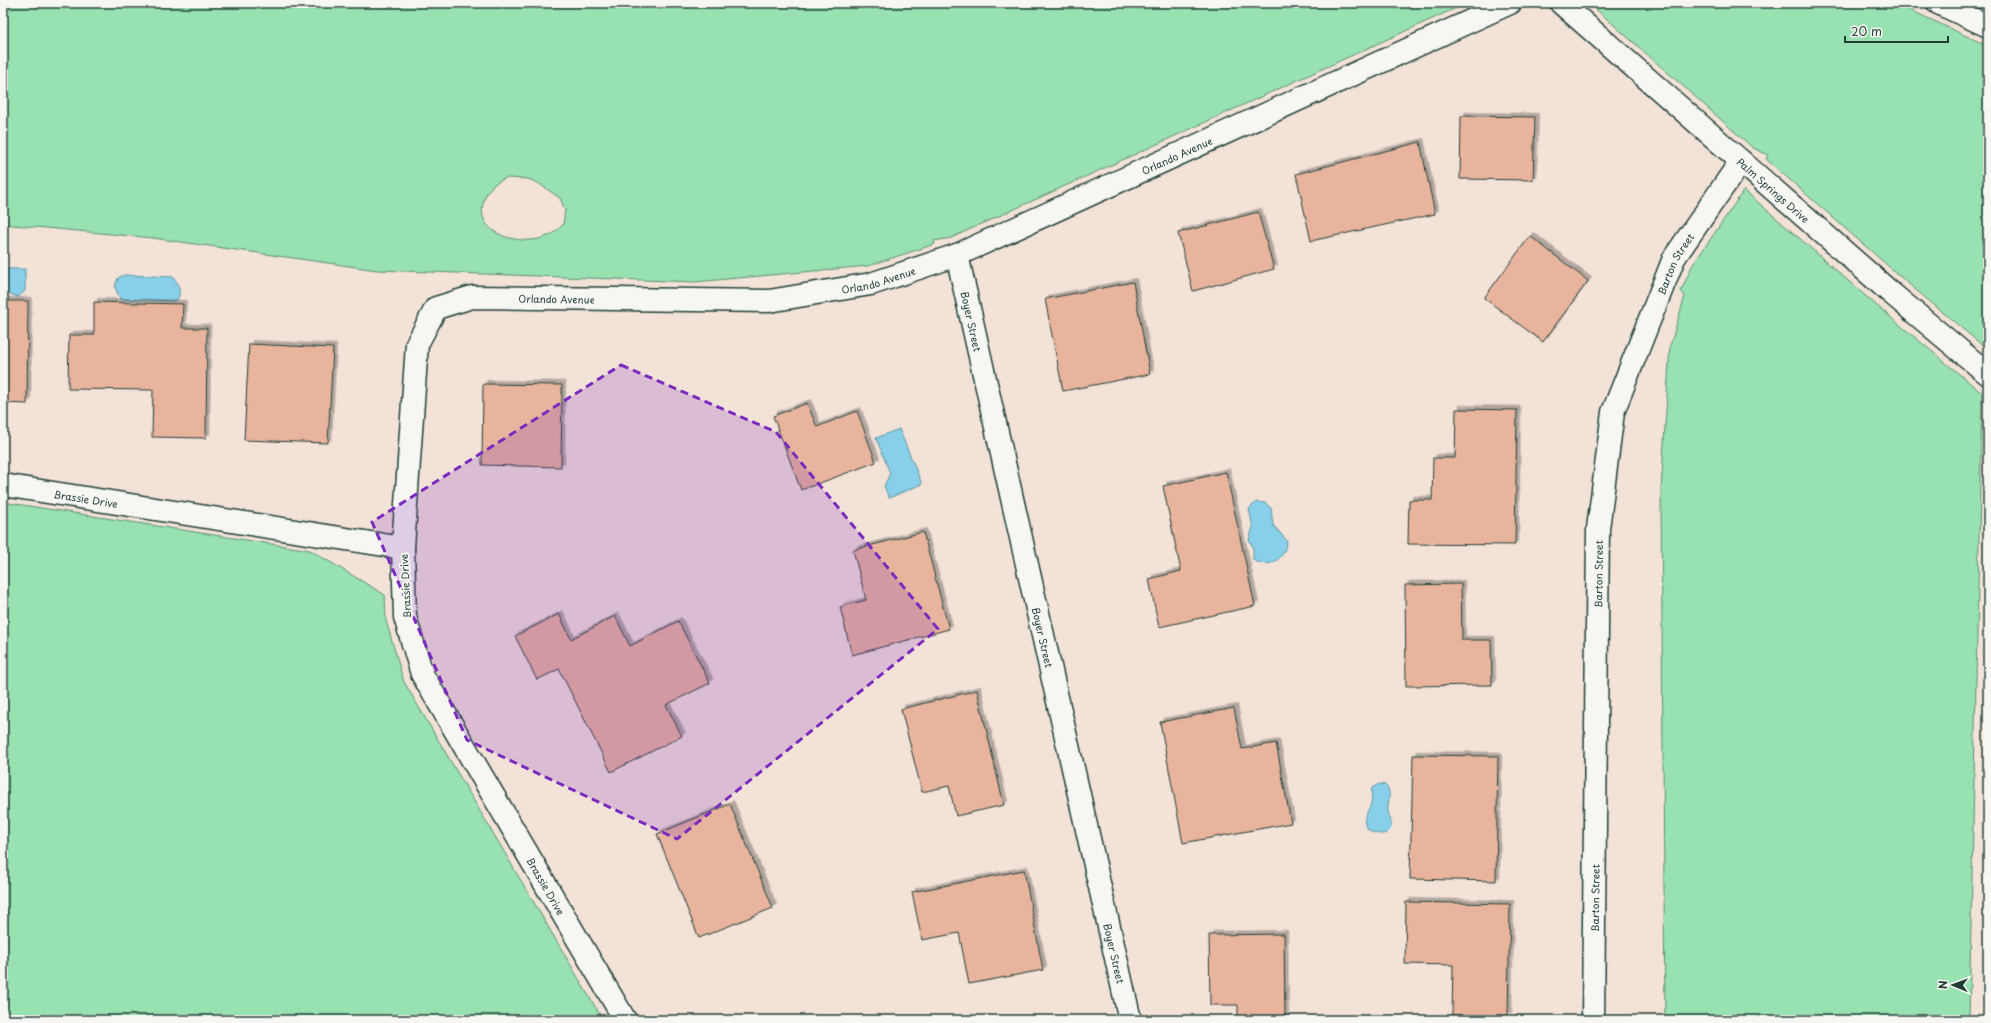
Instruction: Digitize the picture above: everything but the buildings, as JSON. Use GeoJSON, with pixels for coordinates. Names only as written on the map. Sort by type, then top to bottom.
{"type":"FeatureCollection","features":[{"type":"Feature","properties":{"kind":"street","name":"Orlando Avenue"},"geometry":{"type":"LineString","coordinates":[[403,548],[417,344],[436,308],[472,297],[769,301],[871,284],[957,254],[1510,3]]}},
{"type":"Feature","properties":{"kind":"street","name":"Palm Springs Drive"},"geometry":{"type":"LineString","coordinates":[[1561,3],[1890,292],[1988,374]]}},
{"type":"Feature","properties":{"kind":"street"},"geometry":{"type":"LineString","coordinates":[[1938,3],[1988,26]]}},
{"type":"Feature","properties":{"kind":"street","name":"Barton Street"},"geometry":{"type":"LineString","coordinates":[[1593,1020],[1598,529],[1614,412],[1674,258],[1741,162]]}},
{"type":"Feature","properties":{"kind":"street","name":"Boyer Street"},"geometry":{"type":"LineString","coordinates":[[957,254],[1130,1020]]}},
{"type":"Feature","properties":{"kind":"street","name":"Brassie Drive"},"geometry":{"type":"LineString","coordinates":[[3,485],[403,548],[405,617],[422,674],[625,1020]]}},
{"type":"Feature","properties":{"kind":"highlighted area"},"geometry":{"type":"Polygon","coordinates":[[[621,365],[776,432],[938,629],[677,839],[467,740],[372,522],[621,365]]]}},
{"type":"Feature","properties":{"kind":"green space"},"geometry":{"type":"Polygon","coordinates":[[[3,3],[1467,3],[951,238],[934,241],[935,244],[868,266],[695,282],[377,270],[153,238],[3,224],[3,3]],[[506,178],[495,184],[487,192],[482,212],[486,222],[493,230],[502,236],[526,240],[538,239],[554,233],[563,225],[565,210],[560,198],[538,183],[528,179],[506,178]]]}},
{"type":"Feature","properties":{"kind":"green space"},"geometry":{"type":"Polygon","coordinates":[[[1589,3],[1895,3],[1988,46],[1988,350],[1904,280],[1766,159],[1768,155],[1753,148],[1589,3]]]}},
{"type":"Feature","properties":{"kind":"green space"},"geometry":{"type":"Polygon","coordinates":[[[1744,190],[1876,305],[1982,393],[1969,1020],[1665,1020],[1661,491],[1670,346],[1685,296],[1681,291],[1692,266],[1744,190]]]}},
{"type":"Feature","properties":{"kind":"green space"},"geometry":{"type":"Polygon","coordinates":[[[3,502],[310,550],[385,595],[386,621],[404,682],[603,1020],[18,1020],[3,1007],[3,502]]]}},
{"type":"Feature","properties":{"kind":"water"},"geometry":{"type":"Polygon","coordinates":[[[3,269],[25,269],[25,291],[18,297],[3,291],[3,269]]]}},
{"type":"Feature","properties":{"kind":"water"},"geometry":{"type":"Polygon","coordinates":[[[124,275],[173,277],[179,288],[177,300],[120,299],[115,287],[118,278],[124,275]]]}},
{"type":"Feature","properties":{"kind":"water"},"geometry":{"type":"Polygon","coordinates":[[[899,429],[922,484],[889,498],[884,486],[890,473],[876,438],[899,429]]]}},
{"type":"Feature","properties":{"kind":"water"},"geometry":{"type":"Polygon","coordinates":[[[1256,502],[1265,503],[1271,508],[1273,525],[1287,541],[1280,558],[1271,563],[1265,564],[1253,560],[1253,547],[1249,540],[1253,527],[1249,509],[1256,502]]]}},
{"type":"Feature","properties":{"kind":"water"},"geometry":{"type":"Polygon","coordinates":[[[1379,784],[1385,785],[1389,791],[1388,811],[1391,823],[1389,831],[1382,834],[1373,833],[1365,824],[1365,816],[1371,803],[1372,788],[1379,784]]]}}]}
